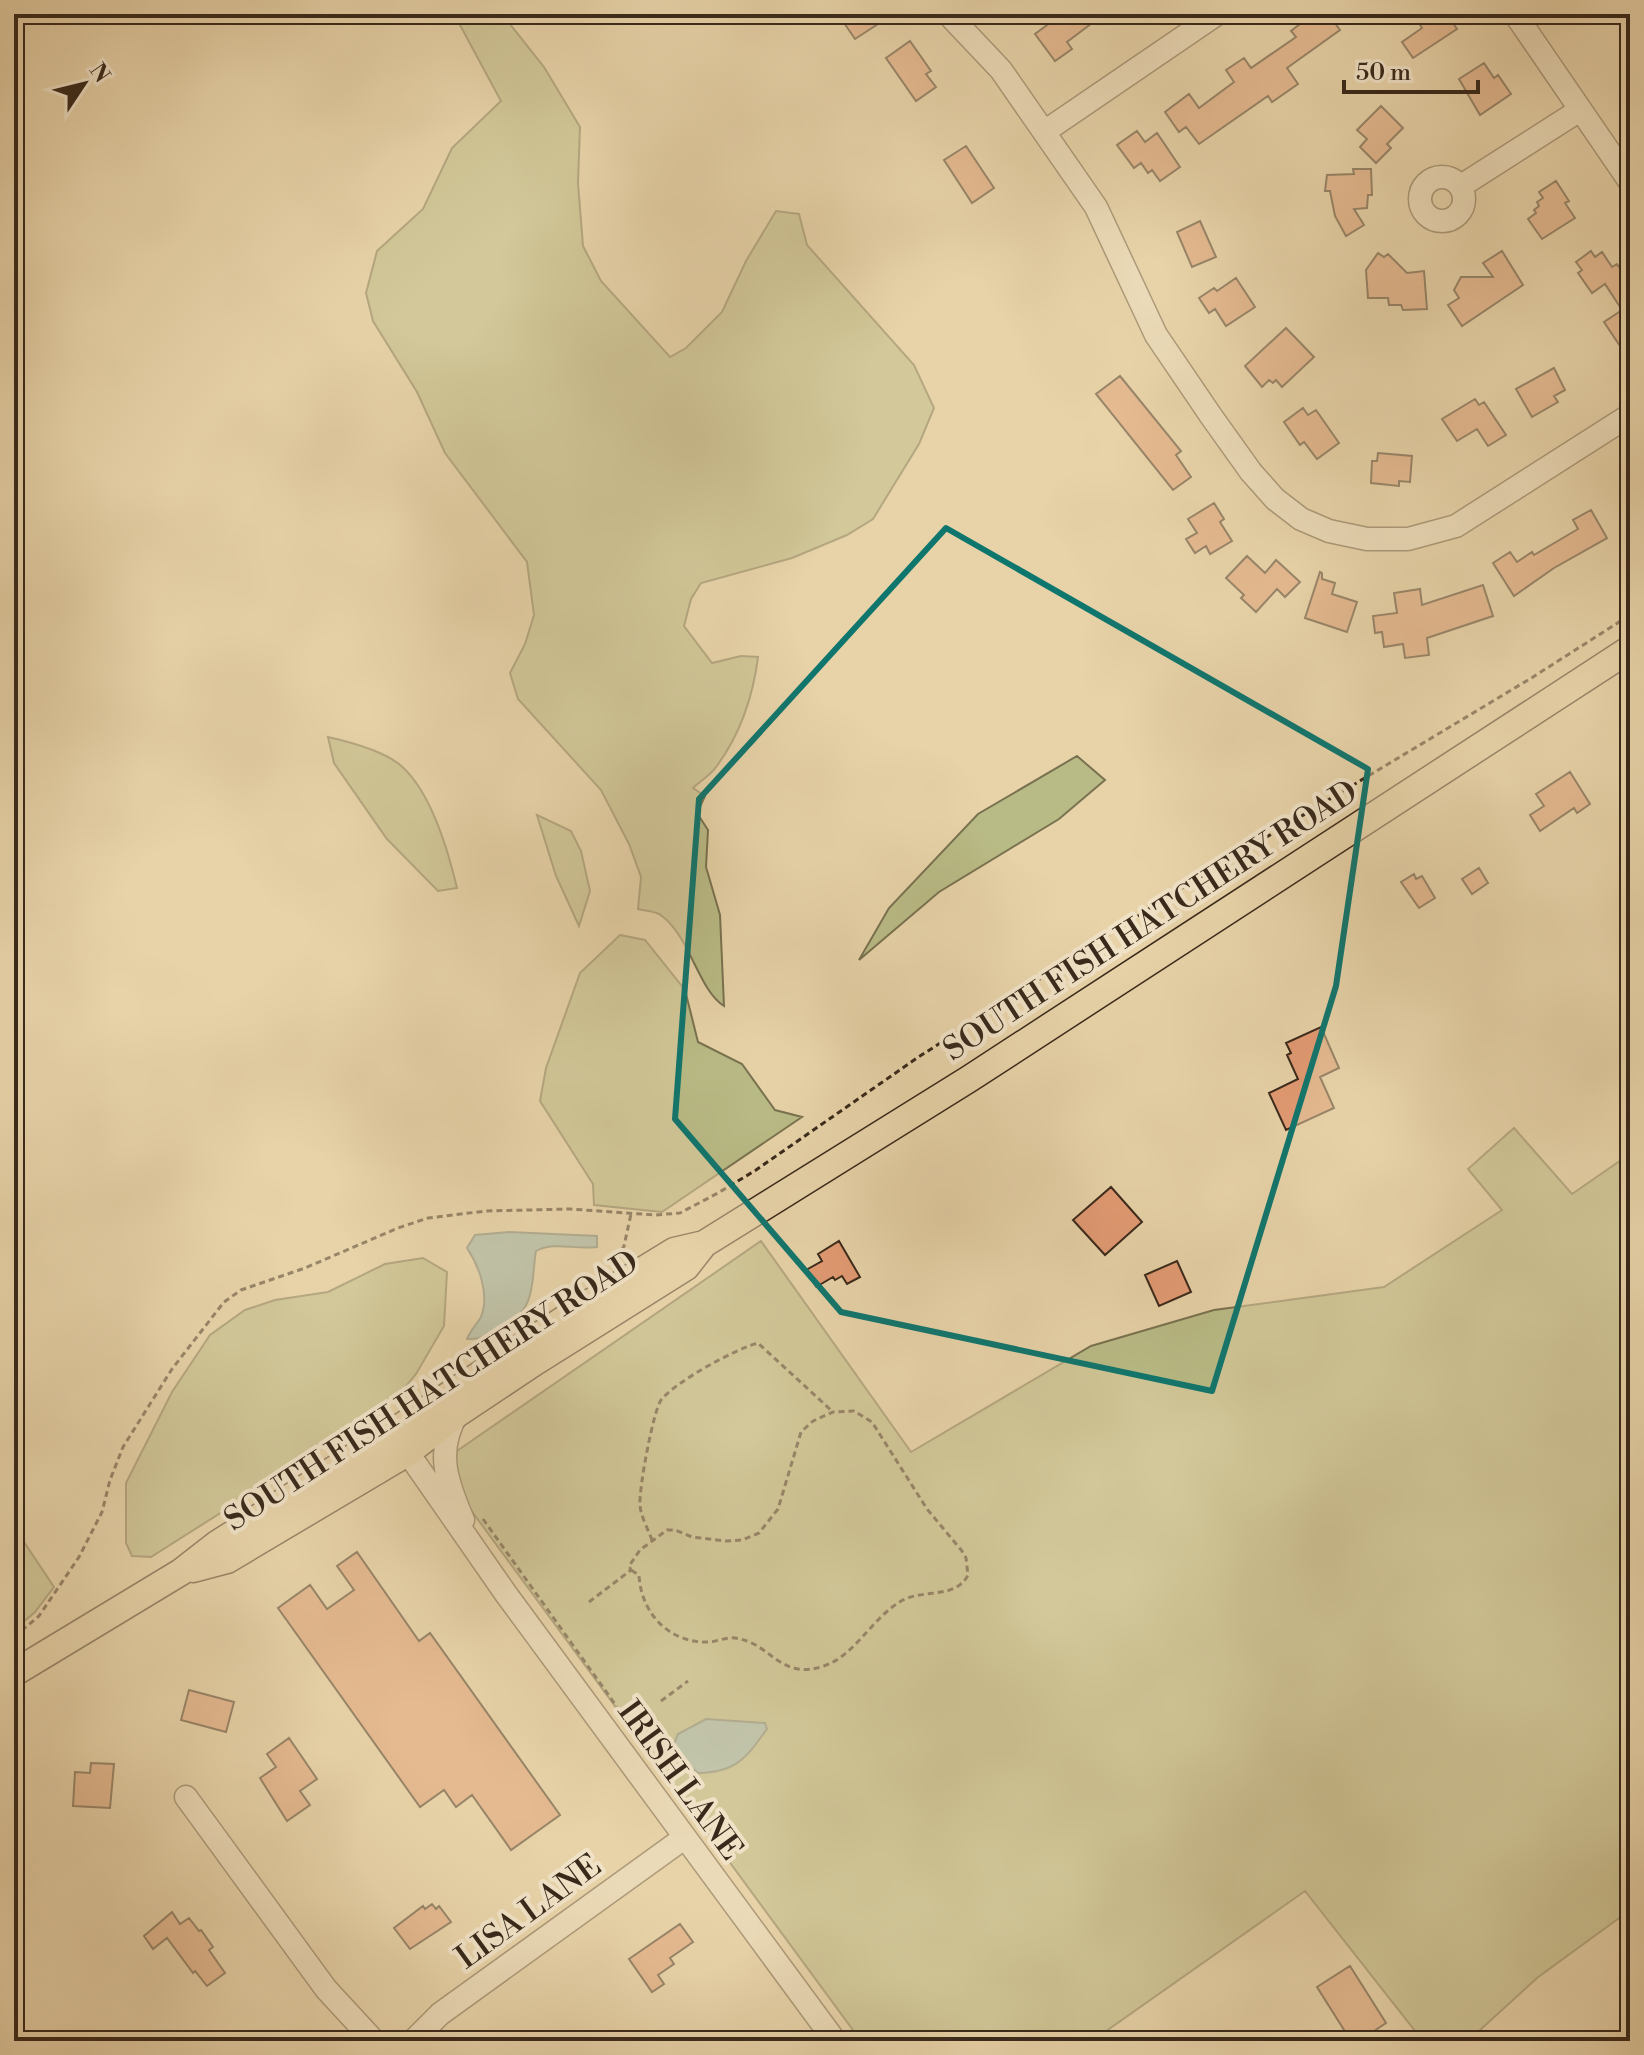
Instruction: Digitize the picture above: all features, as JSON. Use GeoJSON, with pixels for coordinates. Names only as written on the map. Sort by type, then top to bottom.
{"type":"FeatureCollection","features":[{"type":"Feature","properties":{"kind":"main road","name":"SOUTH FISH HATCHERY ROAD"},"geometry":{"type":"LineString","coordinates":[[14,1673],[181,1572],[227,1560],[400,1442],[589,1303],[674,1251],[704,1244],[969,1079],[1630,649]]}},
{"type":"Feature","properties":{"kind":"main road","name":"SOUTH FISH HATCHERY ROAD"},"geometry":{"type":"LineString","coordinates":[[400,1442],[457,1414],[686,1267],[704,1244]]}},
{"type":"Feature","properties":{"kind":"street"},"geometry":{"type":"LineString","coordinates":[[948,14],[1001,70],[1096,207],[1156,335],[1227,438],[1275,499],[1301,519],[1329,531],[1367,539],[1408,539],[1456,526],[1630,415]]}},
{"type":"Feature","properties":{"kind":"street"},"geometry":{"type":"LineString","coordinates":[[1044,132],[1217,14]]}},
{"type":"Feature","properties":{"kind":"street"},"geometry":{"type":"LineString","coordinates":[[1515,14],[1630,182]]}},
{"type":"Feature","properties":{"kind":"street"},"geometry":{"type":"LineString","coordinates":[[1461,186],[1580,110]]}},
{"type":"Feature","properties":{"kind":"street","name":"IRISH LANE"},"geometry":{"type":"LineString","coordinates":[[457,1414],[444,1442],[447,1474],[477,1554]]}},
{"type":"Feature","properties":{"kind":"street","name":"IRISH LANE"},"geometry":{"type":"LineString","coordinates":[[400,1442],[477,1554],[835,2041]]}},
{"type":"Feature","properties":{"kind":"street"},"geometry":{"type":"LineString","coordinates":[[186,1797],[326,1989],[374,2041]]}},
{"type":"Feature","properties":{"kind":"street","name":"LISA LANE"},"geometry":{"type":"LineString","coordinates":[[413,2041],[440,2014],[684,1838]]}},
{"type":"Feature","properties":{"kind":"path"},"geometry":{"type":"LineString","coordinates":[[14,1637],[39,1616],[79,1557],[102,1512],[123,1447],[172,1369],[224,1302],[241,1290],[305,1268],[428,1218],[486,1211],[570,1209],[655,1215],[680,1213],[718,1193],[917,1058],[1175,892],[1533,677],[1630,615]]}},
{"type":"Feature","properties":{"kind":"path"},"geometry":{"type":"LineString","coordinates":[[624,1246],[631,1214]]}},
{"type":"Feature","properties":{"kind":"path"},"geometry":{"type":"LineString","coordinates":[[652,1540],[640,1506],[653,1421],[659,1403],[671,1389],[744,1347],[758,1343],[833,1412]]}},
{"type":"Feature","properties":{"kind":"path"},"geometry":{"type":"LineString","coordinates":[[854,1411],[872,1422],[927,1509],[966,1558],[968,1575],[961,1586],[951,1591],[908,1598],[886,1612],[839,1658],[815,1669],[797,1670],[784,1666],[756,1646],[734,1638],[710,1642],[675,1635],[650,1614],[639,1586],[639,1575],[629,1566],[633,1558],[667,1530],[726,1541],[742,1540],[759,1533],[778,1509],[801,1432],[813,1421],[833,1412],[854,1411]]}},
{"type":"Feature","properties":{"kind":"path"},"geometry":{"type":"LineString","coordinates":[[477,1507],[492,1534],[638,1736]]}},
{"type":"Feature","properties":{"kind":"path"},"geometry":{"type":"LineString","coordinates":[[589,1602],[631,1570]]}},
{"type":"Feature","properties":{"kind":"path"},"geometry":{"type":"LineString","coordinates":[[661,1701],[688,1681]]}},
{"type":"Feature","properties":{"kind":"highlighted area"},"geometry":{"type":"Polygon","coordinates":[[[946,528],[1368,769],[1336,986],[1212,1391],[841,1312],[675,1119],[699,799],[946,528]]]}},
{"type":"Feature","properties":{"kind":"green space"},"geometry":{"type":"Polygon","coordinates":[[[454,14],[502,14],[544,67],[580,127],[578,183],[583,246],[601,281],[670,357],[686,348],[722,312],[746,261],[776,211],[799,214],[807,245],[914,365],[934,408],[919,444],[873,519],[847,535],[792,558],[701,583],[691,599],[684,626],[712,663],[741,656],[758,657],[749,701],[739,728],[714,770],[693,788],[705,796],[697,813],[708,830],[706,867],[720,915],[724,1006],[708,989],[672,925],[660,914],[638,909],[641,877],[629,844],[601,790],[518,699],[510,673],[525,644],[534,615],[527,562],[445,453],[417,392],[373,321],[366,293],[377,251],[423,209],[452,148],[501,101],[454,14]]]}},
{"type":"Feature","properties":{"kind":"green space"},"geometry":{"type":"Polygon","coordinates":[[[328,737],[383,755],[410,775],[437,822],[457,888],[438,891],[387,839],[334,763],[328,737]]]}},
{"type":"Feature","properties":{"kind":"green space"},"geometry":{"type":"Polygon","coordinates":[[[1077,756],[1105,780],[1059,819],[939,892],[859,960],[889,908],[978,814],[1077,756]]]}},
{"type":"Feature","properties":{"kind":"green space"},"geometry":{"type":"Polygon","coordinates":[[[537,815],[571,831],[581,851],[590,891],[579,926],[556,876],[537,815]]]}},
{"type":"Feature","properties":{"kind":"green space"},"geometry":{"type":"Polygon","coordinates":[[[620,935],[645,940],[685,990],[698,1042],[742,1064],[775,1110],[802,1117],[662,1212],[594,1205],[593,1184],[540,1101],[546,1068],[580,973],[620,935]]]}},
{"type":"Feature","properties":{"kind":"green space"},"geometry":{"type":"Polygon","coordinates":[[[1514,1128],[1572,1194],[1630,1154],[1630,1910],[1537,1978],[1468,2041],[1423,2041],[1305,1891],[1092,2041],[861,2041],[465,1502],[455,1473],[454,1453],[761,1241],[911,1452],[1091,1346],[1214,1310],[1384,1287],[1502,1210],[1468,1169],[1514,1128]]]}},
{"type":"Feature","properties":{"kind":"green space"},"geometry":{"type":"Polygon","coordinates":[[[423,1258],[447,1272],[444,1326],[416,1374],[399,1395],[323,1448],[151,1557],[132,1556],[126,1543],[126,1483],[172,1392],[210,1335],[245,1310],[275,1300],[328,1292],[385,1264],[423,1258]]]}},
{"type":"Feature","properties":{"kind":"green space"},"geometry":{"type":"Polygon","coordinates":[[[14,1527],[54,1587],[35,1612],[14,1630],[14,1527]]]}},
{"type":"Feature","properties":{"kind":"water"},"geometry":{"type":"Polygon","coordinates":[[[509,1232],[597,1236],[597,1247],[558,1246],[536,1251],[531,1290],[524,1309],[502,1329],[485,1337],[467,1339],[481,1317],[484,1290],[476,1263],[467,1248],[475,1235],[509,1232]]]}},
{"type":"Feature","properties":{"kind":"water"},"geometry":{"type":"Polygon","coordinates":[[[706,1719],[765,1723],[767,1729],[739,1762],[722,1770],[698,1773],[678,1754],[674,1744],[678,1734],[706,1719]]]}},
{"type":"Feature","properties":{"kind":"building"},"geometry":{"type":"Polygon","coordinates":[[[838,14],[871,14],[878,24],[855,39],[838,14]]]}},
{"type":"Feature","properties":{"kind":"building"},"geometry":{"type":"Polygon","coordinates":[[[1062,14],[1104,14],[1067,42],[1072,49],[1055,61],[1035,34],[1062,14]]]}},
{"type":"Feature","properties":{"kind":"building"},"geometry":{"type":"Polygon","coordinates":[[[1313,14],[1328,14],[1340,30],[1287,68],[1298,84],[1272,102],[1268,96],[1199,144],[1186,127],[1179,132],[1165,112],[1189,94],[1199,108],[1234,82],[1226,70],[1244,58],[1251,68],[1296,37],[1291,31],[1313,14]]]}},
{"type":"Feature","properties":{"kind":"building"},"geometry":{"type":"Polygon","coordinates":[[[1413,14],[1447,14],[1457,29],[1413,58],[1402,42],[1422,28],[1413,14]]]}},
{"type":"Feature","properties":{"kind":"building"},"geometry":{"type":"Polygon","coordinates":[[[910,41],[931,71],[926,74],[936,87],[916,101],[886,58],[910,41]]]}},
{"type":"Feature","properties":{"kind":"building"},"geometry":{"type":"Polygon","coordinates":[[[1484,63],[1494,78],[1498,75],[1511,94],[1480,115],[1459,79],[1484,63]]]}},
{"type":"Feature","properties":{"kind":"building"},"geometry":{"type":"Polygon","coordinates":[[[1381,106],[1403,128],[1387,144],[1391,148],[1376,163],[1360,147],[1367,139],[1357,130],[1381,106]]]}},
{"type":"Feature","properties":{"kind":"building"},"geometry":{"type":"Polygon","coordinates":[[[1137,131],[1145,142],[1157,133],[1180,167],[1160,181],[1152,170],[1148,173],[1141,163],[1134,168],[1117,145],[1137,131]]]}},
{"type":"Feature","properties":{"kind":"building"},"geometry":{"type":"Polygon","coordinates":[[[966,146],[994,188],[972,203],[944,160],[966,146]]]}},
{"type":"Feature","properties":{"kind":"building"},"geometry":{"type":"Polygon","coordinates":[[[1353,169],[1371,169],[1372,195],[1368,195],[1367,208],[1354,209],[1364,225],[1346,236],[1335,216],[1330,191],[1325,191],[1327,175],[1354,174],[1353,169]]]}},
{"type":"Feature","properties":{"kind":"building"},"geometry":{"type":"Polygon","coordinates":[[[1556,181],[1569,201],[1565,203],[1575,218],[1542,239],[1528,219],[1536,213],[1537,202],[1543,198],[1539,192],[1556,181]]]}},
{"type":"Feature","properties":{"kind":"building"},"geometry":{"type":"Polygon","coordinates":[[[1200,221],[1216,257],[1192,267],[1177,232],[1200,221]]]}},
{"type":"Feature","properties":{"kind":"building"},"geometry":{"type":"Polygon","coordinates":[[[1502,251],[1523,285],[1462,326],[1448,305],[1459,298],[1454,290],[1461,277],[1493,277],[1483,263],[1502,251]]]}},
{"type":"Feature","properties":{"kind":"building"},"geometry":{"type":"Polygon","coordinates":[[[1591,251],[1595,257],[1602,252],[1612,267],[1617,264],[1630,283],[1630,361],[1604,322],[1622,310],[1605,284],[1592,293],[1578,273],[1582,270],[1576,262],[1591,251]]]}},
{"type":"Feature","properties":{"kind":"building"},"geometry":{"type":"Polygon","coordinates":[[[1378,253],[1384,257],[1388,254],[1407,273],[1424,271],[1427,309],[1403,310],[1401,305],[1389,305],[1388,298],[1368,298],[1366,270],[1378,253]]]}},
{"type":"Feature","properties":{"kind":"building"},"geometry":{"type":"Polygon","coordinates":[[[1236,278],[1255,307],[1226,326],[1215,309],[1209,313],[1199,298],[1214,288],[1217,291],[1236,278]]]}},
{"type":"Feature","properties":{"kind":"building"},"geometry":{"type":"Polygon","coordinates":[[[1286,328],[1314,357],[1282,387],[1276,380],[1273,383],[1269,380],[1262,387],[1245,366],[1286,328]]]}},
{"type":"Feature","properties":{"kind":"building"},"geometry":{"type":"Polygon","coordinates":[[[1554,368],[1565,390],[1554,396],[1558,402],[1532,417],[1516,389],[1554,368]]]}},
{"type":"Feature","properties":{"kind":"building"},"geometry":{"type":"Polygon","coordinates":[[[1120,376],[1181,451],[1176,455],[1191,477],[1173,490],[1096,394],[1120,376]]]}},
{"type":"Feature","properties":{"kind":"building"},"geometry":{"type":"Polygon","coordinates":[[[1475,399],[1479,405],[1484,402],[1506,435],[1488,446],[1477,429],[1457,441],[1442,419],[1475,399]]]}},
{"type":"Feature","properties":{"kind":"building"},"geometry":{"type":"Polygon","coordinates":[[[1303,408],[1308,415],[1316,410],[1339,443],[1317,459],[1304,442],[1300,445],[1284,422],[1303,408]]]}},
{"type":"Feature","properties":{"kind":"building"},"geometry":{"type":"Polygon","coordinates":[[[1378,453],[1412,456],[1410,482],[1399,481],[1399,486],[1371,483],[1372,461],[1377,461],[1378,453]]]}},
{"type":"Feature","properties":{"kind":"building"},"geometry":{"type":"Polygon","coordinates":[[[1214,503],[1224,519],[1220,522],[1232,541],[1210,554],[1206,546],[1195,553],[1186,539],[1197,533],[1188,519],[1214,503]]]}},
{"type":"Feature","properties":{"kind":"building"},"geometry":{"type":"Polygon","coordinates":[[[1591,510],[1607,538],[1554,568],[1514,596],[1493,563],[1510,552],[1517,562],[1532,552],[1534,555],[1578,529],[1573,520],[1591,510]]]}},
{"type":"Feature","properties":{"kind":"building"},"geometry":{"type":"Polygon","coordinates":[[[1247,556],[1265,573],[1276,560],[1300,582],[1285,597],[1277,589],[1256,612],[1226,578],[1247,556]]]}},
{"type":"Feature","properties":{"kind":"building"},"geometry":{"type":"Polygon","coordinates":[[[1320,572],[1322,579],[1335,583],[1332,594],[1357,602],[1347,632],[1305,618],[1320,572]]]}},
{"type":"Feature","properties":{"kind":"building"},"geometry":{"type":"Polygon","coordinates":[[[1483,585],[1493,616],[1427,638],[1429,655],[1405,658],[1403,644],[1384,647],[1382,632],[1375,633],[1373,616],[1397,613],[1394,593],[1420,589],[1422,605],[1483,585]]]}},
{"type":"Feature","properties":{"kind":"building"},"geometry":{"type":"Polygon","coordinates":[[[1570,772],[1590,804],[1577,813],[1574,808],[1540,831],[1530,815],[1544,806],[1536,794],[1570,772]]]}},
{"type":"Feature","properties":{"kind":"building"},"geometry":{"type":"Polygon","coordinates":[[[1479,868],[1488,883],[1472,894],[1462,879],[1479,868]]]}},
{"type":"Feature","properties":{"kind":"building"},"geometry":{"type":"Polygon","coordinates":[[[1414,874],[1416,879],[1422,876],[1435,898],[1419,908],[1401,882],[1414,874]]]}},
{"type":"Feature","properties":{"kind":"building"},"geometry":{"type":"Polygon","coordinates":[[[1321,1027],[1339,1068],[1320,1077],[1334,1108],[1286,1130],[1269,1093],[1298,1079],[1287,1055],[1291,1053],[1286,1043],[1321,1027]]]}},
{"type":"Feature","properties":{"kind":"building"},"geometry":{"type":"Polygon","coordinates":[[[1111,1187],[1142,1222],[1105,1255],[1073,1220],[1111,1187]]]}},
{"type":"Feature","properties":{"kind":"building"},"geometry":{"type":"Polygon","coordinates":[[[839,1241],[860,1277],[847,1284],[842,1276],[835,1280],[833,1277],[816,1287],[806,1270],[822,1261],[818,1254],[839,1241]]]}},
{"type":"Feature","properties":{"kind":"building"},"geometry":{"type":"Polygon","coordinates":[[[1177,1261],[1191,1292],[1159,1306],[1145,1275],[1177,1261]]]}},
{"type":"Feature","properties":{"kind":"building"},"geometry":{"type":"Polygon","coordinates":[[[357,1552],[419,1641],[430,1633],[560,1815],[511,1850],[472,1795],[456,1807],[444,1790],[420,1807],[278,1608],[310,1585],[327,1609],[354,1590],[337,1566],[357,1552]]]}},
{"type":"Feature","properties":{"kind":"building"},"geometry":{"type":"Polygon","coordinates":[[[189,1690],[234,1702],[226,1732],[181,1720],[189,1690]]]}},
{"type":"Feature","properties":{"kind":"building"},"geometry":{"type":"Polygon","coordinates":[[[289,1738],[317,1779],[300,1791],[310,1805],[287,1821],[260,1778],[276,1767],[267,1754],[289,1738]]]}},
{"type":"Feature","properties":{"kind":"building"},"geometry":{"type":"Polygon","coordinates":[[[91,1763],[114,1764],[110,1808],[73,1806],[75,1772],[90,1773],[91,1763]]]}},
{"type":"Feature","properties":{"kind":"building"},"geometry":{"type":"Polygon","coordinates":[[[432,1904],[436,1909],[439,1906],[451,1922],[410,1949],[394,1928],[423,1906],[425,1909],[432,1904]]]}},
{"type":"Feature","properties":{"kind":"building"},"geometry":{"type":"Polygon","coordinates":[[[172,1912],[180,1924],[189,1918],[213,1947],[209,1950],[225,1973],[207,1986],[195,1971],[193,1973],[167,1938],[153,1949],[144,1936],[172,1912]]]}},
{"type":"Feature","properties":{"kind":"building"},"geometry":{"type":"Polygon","coordinates":[[[680,1924],[693,1942],[670,1958],[674,1964],[658,1975],[664,1984],[652,1992],[629,1959],[680,1924]]]}},
{"type":"Feature","properties":{"kind":"building"},"geometry":{"type":"Polygon","coordinates":[[[1350,1966],[1386,2023],[1359,2041],[1351,2041],[1317,1987],[1350,1966]]]}}]}
